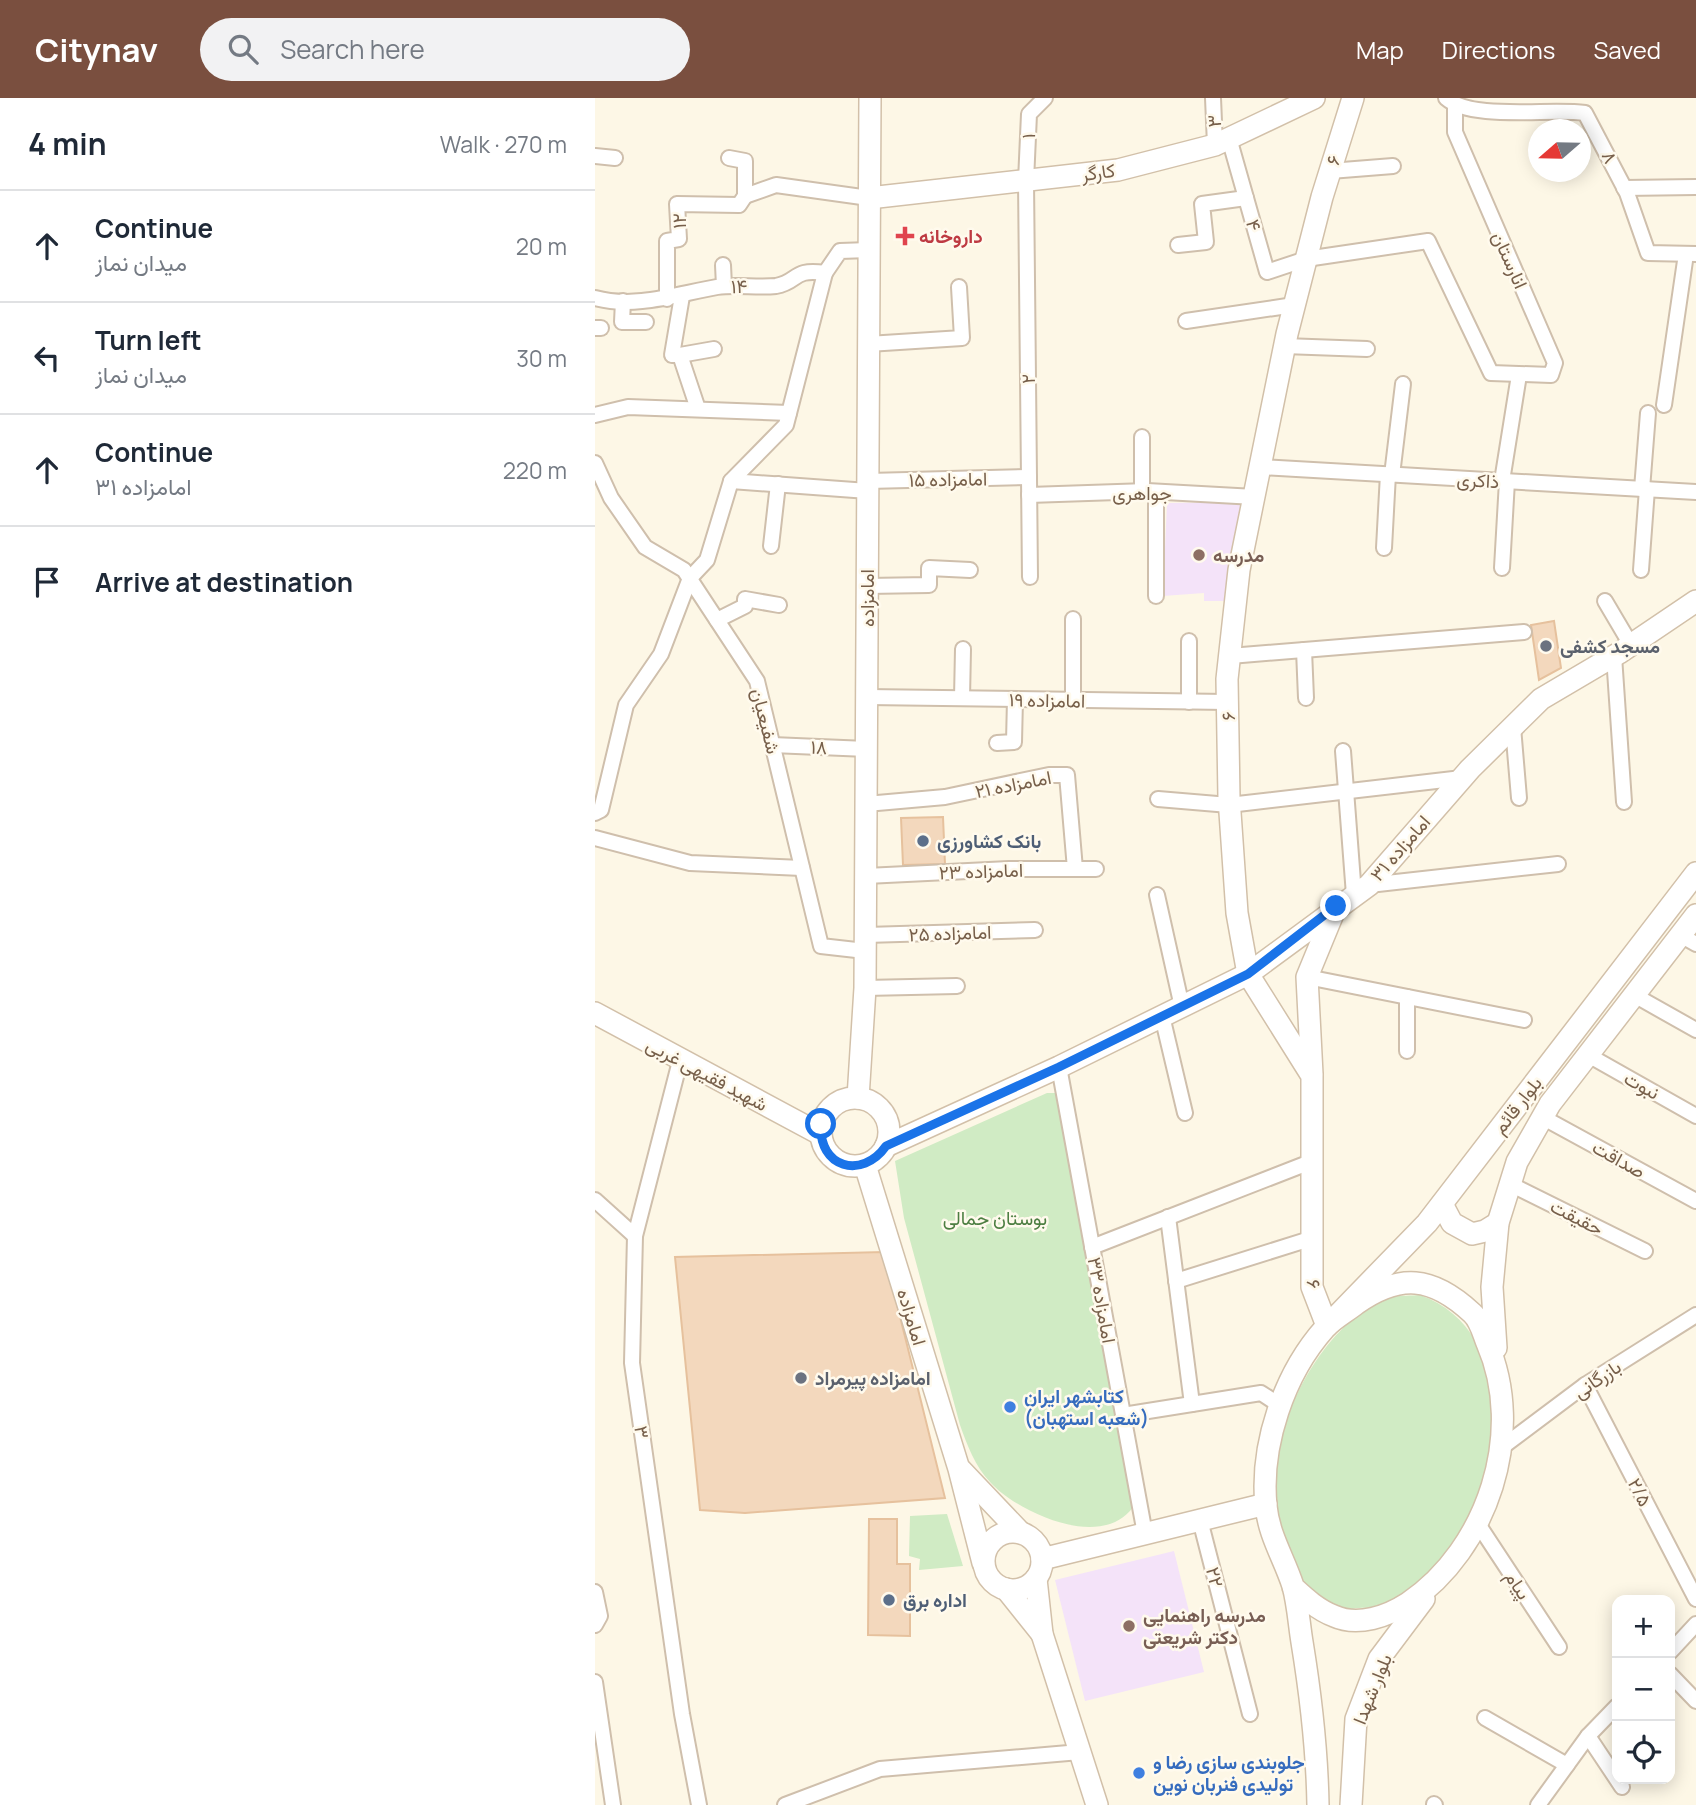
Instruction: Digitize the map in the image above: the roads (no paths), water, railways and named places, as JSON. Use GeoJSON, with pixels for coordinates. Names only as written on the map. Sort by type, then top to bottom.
{"type":"FeatureCollection","features":[{"type":"Feature","properties":{"kind":"main road","name":"امامزاده"},"geometry":{"type":"LineString","coordinates":[[858,1098],[866,943],[870,98]]}},
{"type":"Feature","properties":{"kind":"main road","name":"کارگر"},"geometry":{"type":"LineString","coordinates":[[869,198],[1118,170],[1222,142],[1314,98]]}},
{"type":"Feature","properties":{"kind":"main road","name":"۶"},"geometry":{"type":"LineString","coordinates":[[1327,1326],[1312,1287],[1312,1076],[1248,974],[1237,913],[1229,805],[1227,702],[1239,570],[1284,346],[1330,171],[1353,98]]}},
{"type":"Feature","properties":{"kind":"main road","name":"امامزاده ۳۱"},"geometry":{"type":"LineString","coordinates":[[886,1146],[1059,1067],[1248,974],[1353,895],[1462,778],[1541,699],[1696,601]]}},
{"type":"Feature","properties":{"kind":"main road","name":"بلوار قائم"},"geometry":{"type":"LineString","coordinates":[[1327,1326],[1427,1223],[1696,873]]}},
{"type":"Feature","properties":{"kind":"main road"},"geometry":{"type":"LineString","coordinates":[[1312,1076],[1307,976],[1353,895]]}},
{"type":"Feature","properties":{"kind":"main road","name":"بلوار قائم"},"geometry":{"type":"LineString","coordinates":[[1497,1364],[1492,1287],[1498,1223],[1517,1162],[1542,1117],[1634,995],[1688,939],[1696,915]]}},
{"type":"Feature","properties":{"kind":"main road","name":"شهید فقیهی غربی"},"geometry":{"type":"LineString","coordinates":[[595,1013],[820,1134]]}},
{"type":"Feature","properties":{"kind":"main road"},"geometry":{"type":"LineString","coordinates":[[858,1098],[878,1107],[884,1115],[889,1136],[878,1158],[865,1165],[852,1167],[834,1160],[822,1144],[820,1134],[821,1124],[831,1107],[839,1101],[858,1098]]}},
{"type":"Feature","properties":{"kind":"main road","name":"امامزاده"},"geometry":{"type":"LineString","coordinates":[[865,1165],[959,1469],[983,1563]]}},
{"type":"Feature","properties":{"kind":"main road"},"geometry":{"type":"LineString","coordinates":[[1442,1204],[1452,1223],[1472,1234],[1485,1231],[1498,1223]]}},
{"type":"Feature","properties":{"kind":"main road"},"geometry":{"type":"LineString","coordinates":[[1293,1587],[1313,1605],[1336,1618],[1363,1619],[1389,1615],[1433,1586],[1462,1552],[1478,1524],[1501,1448],[1503,1409],[1497,1364],[1476,1317],[1457,1299],[1432,1285],[1406,1283],[1379,1288],[1327,1326],[1307,1351],[1288,1385],[1268,1455],[1266,1504],[1272,1539],[1293,1587],[1316,1724],[1318,1805]]}},
{"type":"Feature","properties":{"kind":"main road"},"geometry":{"type":"LineString","coordinates":[[959,1469],[1020,1532],[1036,1542],[1042,1559],[1035,1579],[1042,1634],[1097,1805]]}},
{"type":"Feature","properties":{"kind":"main road"},"geometry":{"type":"LineString","coordinates":[[1042,1559],[1266,1504]]}},
{"type":"Feature","properties":{"kind":"main road"},"geometry":{"type":"LineString","coordinates":[[1020,1532],[1002,1533],[994,1538],[988,1545],[983,1563],[990,1580],[1006,1589],[1042,1634]]}},
{"type":"Feature","properties":{"kind":"main road"},"geometry":{"type":"LineString","coordinates":[[1006,1589],[1024,1588],[1035,1579]]}},
{"type":"Feature","properties":{"kind":"main road","name":"بلوار شهدا"},"geometry":{"type":"LineString","coordinates":[[1351,1805],[1356,1719],[1379,1659],[1433,1586]]}},
{"type":"Feature","properties":{"kind":"street","name":"۱"},"geometry":{"type":"LineString","coordinates":[[1026,181],[1029,114],[1045,98]]}},
{"type":"Feature","properties":{"kind":"street","name":"۳"},"geometry":{"type":"LineString","coordinates":[[1213,98],[1222,142]]}},
{"type":"Feature","properties":{"kind":"street","name":"۸"},"geometry":{"type":"LineString","coordinates":[[1450,102],[1497,111],[1585,113],[1624,188],[1648,253],[1691,254]]}},
{"type":"Feature","properties":{"kind":"street","name":"انارستان"},"geometry":{"type":"LineString","coordinates":[[1450,102],[1455,132],[1555,363],[1552,375],[1515,375]]}},
{"type":"Feature","properties":{"kind":"street","name":"۴"},"geometry":{"type":"LineString","coordinates":[[1222,142],[1246,198],[1267,272],[1306,259]]}},
{"type":"Feature","properties":{"kind":"street"},"geometry":{"type":"LineString","coordinates":[[595,156],[615,158]]}},
{"type":"Feature","properties":{"kind":"street"},"geometry":{"type":"LineString","coordinates":[[729,158],[745,161],[745,196]]}},
{"type":"Feature","properties":{"kind":"street"},"geometry":{"type":"LineString","coordinates":[[1330,171],[1393,166]]}},
{"type":"Feature","properties":{"kind":"street","name":"۲"},"geometry":{"type":"LineString","coordinates":[[1026,181],[1030,577]]}},
{"type":"Feature","properties":{"kind":"street","name":"۱۲"},"geometry":{"type":"LineString","coordinates":[[667,299],[667,241],[679,239],[677,205],[739,205],[745,196],[776,185],[869,198]]}},
{"type":"Feature","properties":{"kind":"street"},"geometry":{"type":"LineString","coordinates":[[1624,188],[1696,187]]}},
{"type":"Feature","properties":{"kind":"street"},"geometry":{"type":"LineString","coordinates":[[1178,245],[1206,242],[1202,204],[1246,198]]}},
{"type":"Feature","properties":{"kind":"street"},"geometry":{"type":"LineString","coordinates":[[1306,259],[1428,241],[1491,373],[1515,375],[1504,481],[1502,568]]}},
{"type":"Feature","properties":{"kind":"street"},"geometry":{"type":"LineString","coordinates":[[595,813],[601,810],[626,705],[660,654],[690,578],[707,560],[731,481],[786,425],[825,273],[840,251],[869,250]]}},
{"type":"Feature","properties":{"kind":"street"},"geometry":{"type":"LineString","coordinates":[[1664,405],[1691,254]]}},
{"type":"Feature","properties":{"kind":"street"},"geometry":{"type":"LineString","coordinates":[[723,265],[724,286]]}},
{"type":"Feature","properties":{"kind":"street","name":"۱۴"},"geometry":{"type":"LineString","coordinates":[[595,298],[622,301],[667,299],[724,286],[778,285],[806,270],[825,273]]}},
{"type":"Feature","properties":{"kind":"street"},"geometry":{"type":"LineString","coordinates":[[868,344],[961,338],[959,287]]}},
{"type":"Feature","properties":{"kind":"street"},"geometry":{"type":"LineString","coordinates":[[682,296],[672,355],[714,349]]}},
{"type":"Feature","properties":{"kind":"street"},"geometry":{"type":"LineString","coordinates":[[622,301],[622,322],[646,322]]}},
{"type":"Feature","properties":{"kind":"street"},"geometry":{"type":"LineString","coordinates":[[1186,321],[1294,304]]}},
{"type":"Feature","properties":{"kind":"street"},"geometry":{"type":"LineString","coordinates":[[1284,346],[1367,349]]}},
{"type":"Feature","properties":{"kind":"street"},"geometry":{"type":"LineString","coordinates":[[680,355],[698,410]]}},
{"type":"Feature","properties":{"kind":"street"},"geometry":{"type":"LineString","coordinates":[[1384,548],[1390,475],[1403,384]]}},
{"type":"Feature","properties":{"kind":"street"},"geometry":{"type":"LineString","coordinates":[[595,415],[628,407],[789,413]]}},
{"type":"Feature","properties":{"kind":"street"},"geometry":{"type":"LineString","coordinates":[[1641,570],[1648,414]]}},
{"type":"Feature","properties":{"kind":"street"},"geometry":{"type":"LineString","coordinates":[[1142,436],[1156,596]]}},
{"type":"Feature","properties":{"kind":"street","name":"شفیعیان"},"geometry":{"type":"LineString","coordinates":[[595,463],[611,498],[645,547],[684,570],[757,681],[821,946],[866,943]]}},
{"type":"Feature","properties":{"kind":"street","name":"ذاکری"},"geometry":{"type":"LineString","coordinates":[[1261,467],[1696,492]]}},
{"type":"Feature","properties":{"kind":"street","name":"امامزاده ۱۵"},"geometry":{"type":"LineString","coordinates":[[731,481],[778,485],[868,486],[1029,477]]}},
{"type":"Feature","properties":{"kind":"street"},"geometry":{"type":"LineString","coordinates":[[771,546],[778,485]]}},
{"type":"Feature","properties":{"kind":"street","name":"جواهری"},"geometry":{"type":"LineString","coordinates":[[1029,495],[1149,492],[1255,497]]}},
{"type":"Feature","properties":{"kind":"street"},"geometry":{"type":"LineString","coordinates":[[867,586],[929,584],[929,568],[970,570]]}},
{"type":"Feature","properties":{"kind":"street"},"geometry":{"type":"LineString","coordinates":[[717,620],[745,606],[745,599],[779,605]]}},
{"type":"Feature","properties":{"kind":"street"},"geometry":{"type":"LineString","coordinates":[[1605,601],[1622,650],[1624,802]]}},
{"type":"Feature","properties":{"kind":"street"},"geometry":{"type":"LineString","coordinates":[[1073,620],[1073,700]]}},
{"type":"Feature","properties":{"kind":"street"},"geometry":{"type":"LineString","coordinates":[[1230,656],[1524,632]]}},
{"type":"Feature","properties":{"kind":"street"},"geometry":{"type":"LineString","coordinates":[[1189,641],[1189,702]]}},
{"type":"Feature","properties":{"kind":"street"},"geometry":{"type":"LineString","coordinates":[[962,698],[963,649]]}},
{"type":"Feature","properties":{"kind":"street"},"geometry":{"type":"LineString","coordinates":[[1304,650],[1306,698]]}},
{"type":"Feature","properties":{"kind":"street","name":"امامزاده ۱۹"},"geometry":{"type":"LineString","coordinates":[[867,697],[1227,702]]}},
{"type":"Feature","properties":{"kind":"street"},"geometry":{"type":"LineString","coordinates":[[997,743],[1014,742],[1015,699]]}},
{"type":"Feature","properties":{"kind":"street"},"geometry":{"type":"LineString","coordinates":[[1513,727],[1519,798]]}},
{"type":"Feature","properties":{"kind":"street","name":"۱۸"},"geometry":{"type":"LineString","coordinates":[[772,745],[867,749]]}},
{"type":"Feature","properties":{"kind":"street"},"geometry":{"type":"LineString","coordinates":[[1343,751],[1353,895],[1558,864]]}},
{"type":"Feature","properties":{"kind":"street","name":"امامزاده ۲۱"},"geometry":{"type":"LineString","coordinates":[[866,804],[946,797],[1049,775],[1067,775],[1075,869]]}},
{"type":"Feature","properties":{"kind":"street"},"geometry":{"type":"LineString","coordinates":[[1158,799],[1229,805],[1462,778]]}},
{"type":"Feature","properties":{"kind":"street"},"geometry":{"type":"LineString","coordinates":[[595,838],[690,863],[802,868]]}},
{"type":"Feature","properties":{"kind":"street","name":"امامزاده ۲۳"},"geometry":{"type":"LineString","coordinates":[[866,876],[1096,869]]}},
{"type":"Feature","properties":{"kind":"street"},"geometry":{"type":"LineString","coordinates":[[1157,895],[1185,1113]]}},
{"type":"Feature","properties":{"kind":"street","name":"امامزاده ۲۵"},"geometry":{"type":"LineString","coordinates":[[866,943],[1035,930]]}},
{"type":"Feature","properties":{"kind":"street"},"geometry":{"type":"LineString","coordinates":[[1307,976],[1524,1020]]}},
{"type":"Feature","properties":{"kind":"street"},"geometry":{"type":"LineString","coordinates":[[865,988],[957,986]]}},
{"type":"Feature","properties":{"kind":"street"},"geometry":{"type":"LineString","coordinates":[[1634,995],[1696,1030]]}},
{"type":"Feature","properties":{"kind":"street"},"geometry":{"type":"LineString","coordinates":[[1407,997],[1407,1051]]}},
{"type":"Feature","properties":{"kind":"street","name":"نبوت"},"geometry":{"type":"LineString","coordinates":[[1588,1055],[1696,1116]]}},
{"type":"Feature","properties":{"kind":"street","name":"۳"},"geometry":{"type":"LineString","coordinates":[[680,1061],[635,1236],[632,1363],[682,1714],[699,1805]]}},
{"type":"Feature","properties":{"kind":"street","name":"امامزاده ۳۳"},"geometry":{"type":"LineString","coordinates":[[1059,1067],[1145,1534]]}},
{"type":"Feature","properties":{"kind":"street","name":"صداقت"},"geometry":{"type":"LineString","coordinates":[[1542,1117],[1696,1201]]}},
{"type":"Feature","properties":{"kind":"street"},"geometry":{"type":"LineString","coordinates":[[1092,1247],[1313,1161]]}},
{"type":"Feature","properties":{"kind":"street","name":"حقیقت"},"geometry":{"type":"LineString","coordinates":[[1510,1184],[1645,1251]]}},
{"type":"Feature","properties":{"kind":"street"},"geometry":{"type":"LineString","coordinates":[[595,1200],[635,1236]]}},
{"type":"Feature","properties":{"kind":"street"},"geometry":{"type":"LineString","coordinates":[[1168,1217],[1192,1404]]}},
{"type":"Feature","properties":{"kind":"street"},"geometry":{"type":"LineString","coordinates":[[1176,1281],[1313,1238]]}},
{"type":"Feature","properties":{"kind":"street","name":"بازرگانی"},"geometry":{"type":"LineString","coordinates":[[1501,1448],[1585,1385],[1696,1315]]}},
{"type":"Feature","properties":{"kind":"street","name":"۲/۵"},"geometry":{"type":"LineString","coordinates":[[1585,1385],[1696,1599]]}},
{"type":"Feature","properties":{"kind":"street"},"geometry":{"type":"LineString","coordinates":[[1123,1415],[1261,1393],[1281,1406]]}},
{"type":"Feature","properties":{"kind":"street","name":"۲۲"},"geometry":{"type":"LineString","coordinates":[[1200,1520],[1250,1714]]}},
{"type":"Feature","properties":{"kind":"street","name":"پیام"},"geometry":{"type":"LineString","coordinates":[[1478,1524],[1559,1647]]}},
{"type":"Feature","properties":{"kind":"street"},"geometry":{"type":"LineString","coordinates":[[595,1592],[600,1616],[595,1625]]}},
{"type":"Feature","properties":{"kind":"street"},"geometry":{"type":"LineString","coordinates":[[1675,1647],[1696,1624]]}},
{"type":"Feature","properties":{"kind":"street"},"geometry":{"type":"LineString","coordinates":[[1675,1679],[1696,1701]]}},
{"type":"Feature","properties":{"kind":"street"},"geometry":{"type":"LineString","coordinates":[[595,1682],[613,1805]]}},
{"type":"Feature","properties":{"kind":"street"},"geometry":{"type":"LineString","coordinates":[[1538,1805],[1588,1736],[1612,1711]]}},
{"type":"Feature","properties":{"kind":"street"},"geometry":{"type":"LineString","coordinates":[[1485,1718],[1567,1765]]}},
{"type":"Feature","properties":{"kind":"street"},"geometry":{"type":"LineString","coordinates":[[1588,1736],[1622,1787]]}},
{"type":"Feature","properties":{"kind":"street"},"geometry":{"type":"LineString","coordinates":[[785,1805],[880,1769],[1080,1752]]}},
{"type":"Feature","properties":{"kind":"place","name":"داروخانه"},"geometry":{"type":"Point","coordinates":[905,236]}},
{"type":"Feature","properties":{"kind":"place","name":"مدرسه"},"geometry":{"type":"Point","coordinates":[1199,555]}},
{"type":"Feature","properties":{"kind":"place","name":"مسجد کشفی"},"geometry":{"type":"Point","coordinates":[1546,646]}},
{"type":"Feature","properties":{"kind":"place","name":"بانک کشاورزی"},"geometry":{"type":"Point","coordinates":[923,841]}},
{"type":"Feature","properties":{"kind":"place","name":"امامزاده پیرمراد"},"geometry":{"type":"Point","coordinates":[801,1378]}},
{"type":"Feature","properties":{"kind":"place","name":"کتابشهر ایران (شعبه استهبان)"},"geometry":{"type":"Point","coordinates":[1010,1407]}},
{"type":"Feature","properties":{"kind":"place","name":"اداره برق"},"geometry":{"type":"Point","coordinates":[889,1600]}},
{"type":"Feature","properties":{"kind":"place","name":"مدرسه راهنمایی دکتر شریعتی"},"geometry":{"type":"Point","coordinates":[1129,1626]}},
{"type":"Feature","properties":{"kind":"place","name":"جلوبندی سازی رضا و تولیدی فنربان نوین"},"geometry":{"type":"Point","coordinates":[1139,1773]}},
{"type":"Feature","properties":{"kind":"park label","name":"بوستان جمالی"},"geometry":{"type":"Point","coordinates":[995,1218]}}]}
